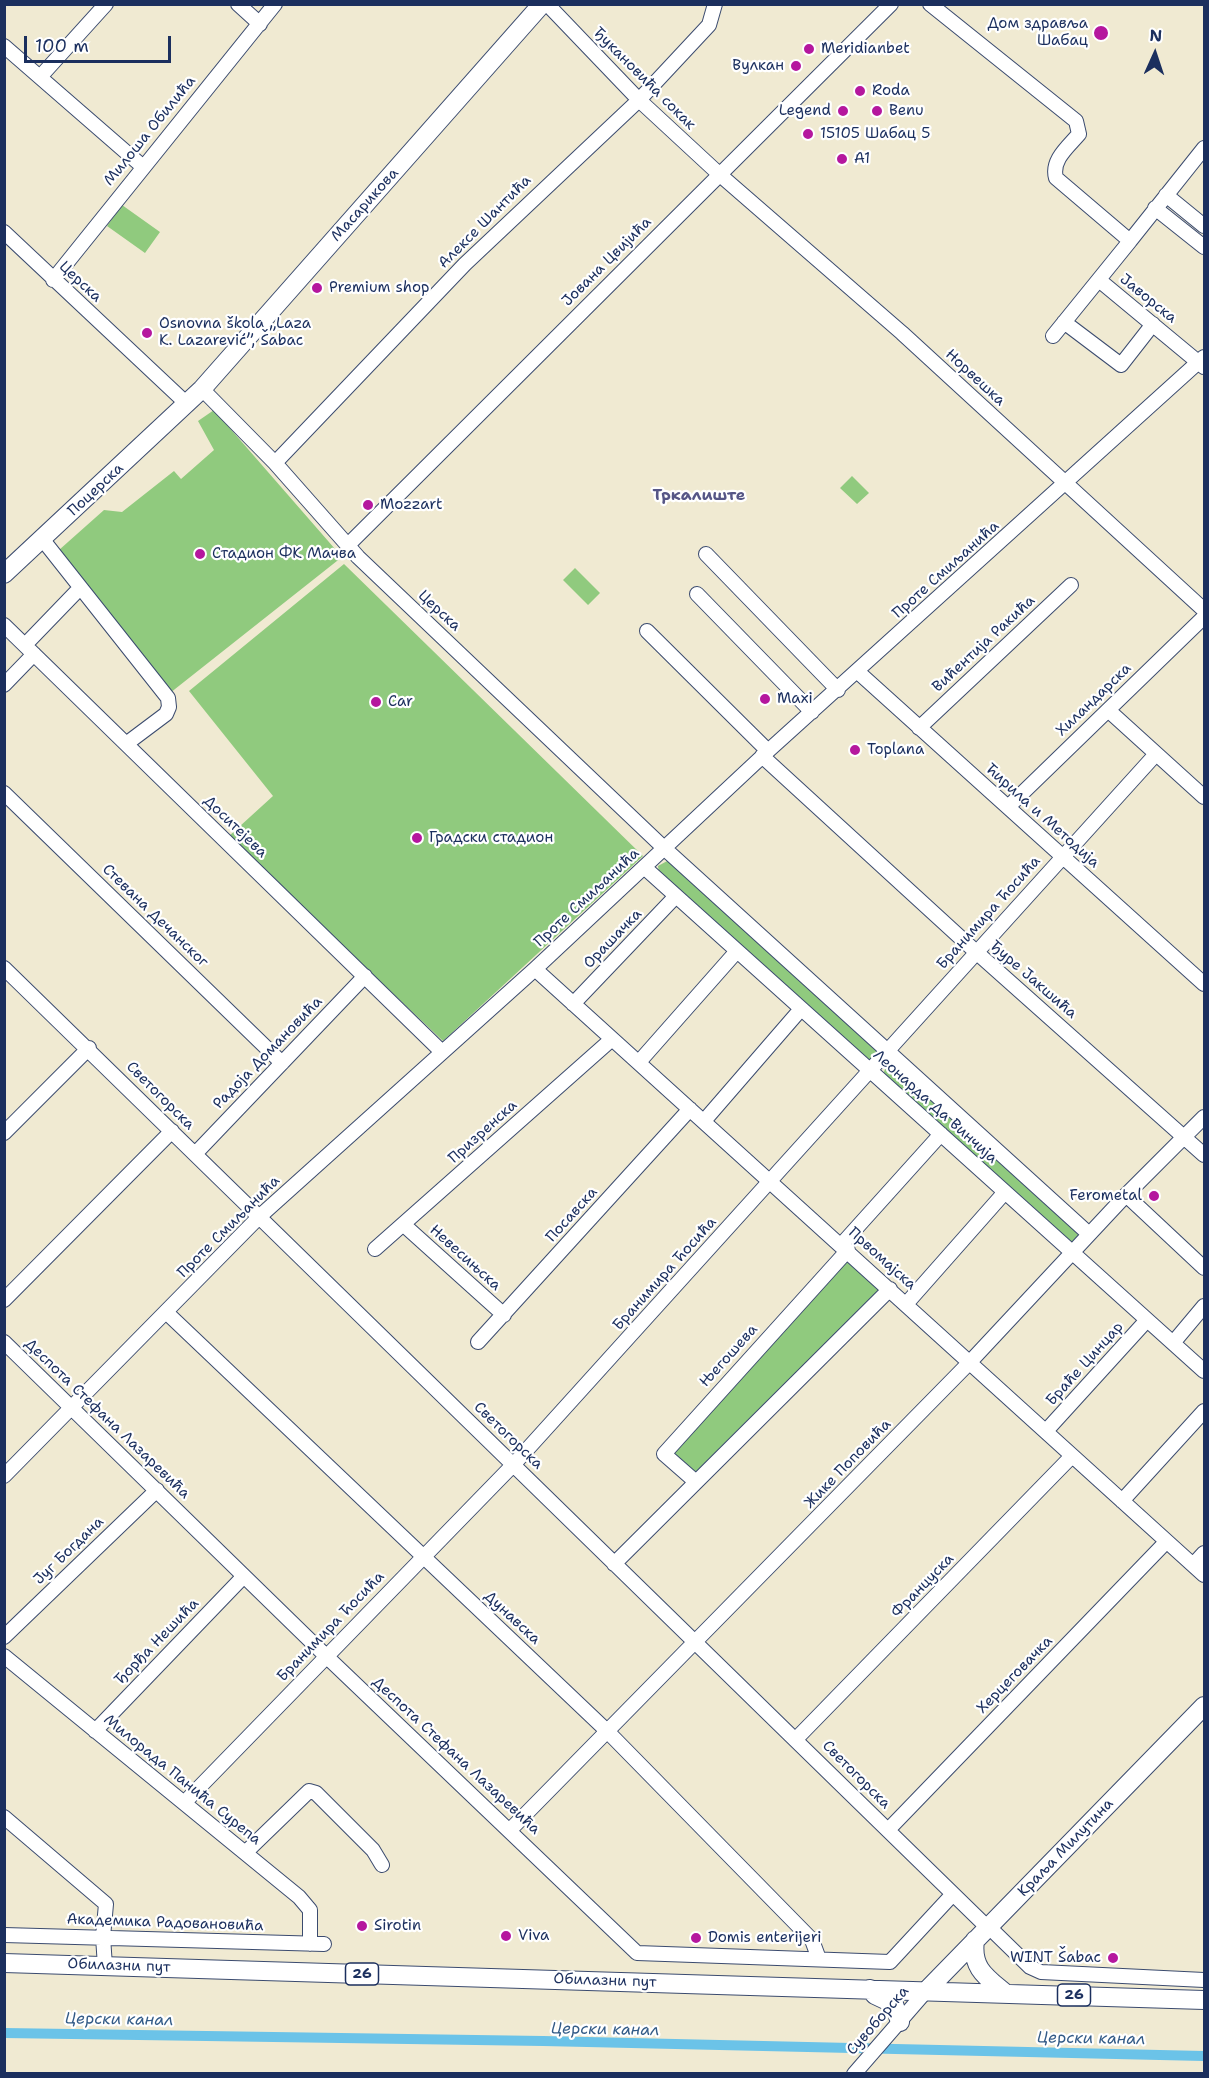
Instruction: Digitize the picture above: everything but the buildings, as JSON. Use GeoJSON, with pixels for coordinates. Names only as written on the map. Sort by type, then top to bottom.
{"type":"FeatureCollection","features":[{"type":"Feature","properties":{"kind":"main road","name":"Масарикова"},"geometry":{"type":"LineString","coordinates":[[187,404],[542,4]]}},
{"type":"Feature","properties":{"kind":"main road","name":"Поцерска"},"geometry":{"type":"LineString","coordinates":[[4,574],[187,404]]}},
{"type":"Feature","properties":{"kind":"main road","name":"Краља Милутина"},"geometry":{"type":"LineString","coordinates":[[927,1990],[1204,1706]]}},
{"type":"Feature","properties":{"kind":"main road"},"geometry":{"type":"LineString","coordinates":[[984,1932],[974,1957],[978,1968],[1005,1993]]}},
{"type":"Feature","properties":{"kind":"main road","name":"Обилазни пут"},"geometry":{"type":"LineString","coordinates":[[4,1963],[1204,2000]]}},
{"type":"Feature","properties":{"kind":"main road"},"geometry":{"type":"LineString","coordinates":[[869,1988],[875,1995],[894,2004],[897,2025]]}},
{"type":"Feature","properties":{"kind":"street"},"geometry":{"type":"LineString","coordinates":[[40,77],[106,4]]}},
{"type":"Feature","properties":{"kind":"street"},"geometry":{"type":"LineString","coordinates":[[238,4],[260,24]]}},
{"type":"Feature","properties":{"kind":"street","name":"Милоша Обилића"},"geometry":{"type":"LineString","coordinates":[[53,280],[142,166],[275,4]]}},
{"type":"Feature","properties":{"kind":"street","name":"Ђукановића сокак"},"geometry":{"type":"LineString","coordinates":[[547,4],[639,100],[718,174]]}},
{"type":"Feature","properties":{"kind":"street","name":"Алексе Шантића"},"geometry":{"type":"LineString","coordinates":[[275,463],[465,264],[639,100],[709,25],[715,4]]}},
{"type":"Feature","properties":{"kind":"street","name":"Јована Цвијића"},"geometry":{"type":"LineString","coordinates":[[348,545],[891,4]]}},
{"type":"Feature","properties":{"kind":"street"},"geometry":{"type":"LineString","coordinates":[[930,4],[1076,121],[1079,134],[1057,161],[1054,169],[1056,178],[1130,241]]}},
{"type":"Feature","properties":{"kind":"street"},"geometry":{"type":"LineString","coordinates":[[4,46],[142,166]]}},
{"type":"Feature","properties":{"kind":"street"},"geometry":{"type":"LineString","coordinates":[[1053,336],[1204,148]]}},
{"type":"Feature","properties":{"kind":"street","name":"Норвешка"},"geometry":{"type":"LineString","coordinates":[[718,174],[902,333],[1204,610]]}},
{"type":"Feature","properties":{"kind":"street"},"geometry":{"type":"LineString","coordinates":[[1166,195],[1204,226]]}},
{"type":"Feature","properties":{"kind":"street"},"geometry":{"type":"LineString","coordinates":[[1155,208],[1204,247]]}},
{"type":"Feature","properties":{"kind":"street","name":"Церска"},"geometry":{"type":"LineString","coordinates":[[4,232],[187,404]]}},
{"type":"Feature","properties":{"kind":"street","name":"Јаворска"},"geometry":{"type":"LineString","coordinates":[[1099,280],[1203,362]]}},
{"type":"Feature","properties":{"kind":"street"},"geometry":{"type":"LineString","coordinates":[[1064,322],[1120,365],[1153,324]]}},
{"type":"Feature","properties":{"kind":"street","name":"Проте Смиљанића"},"geometry":{"type":"LineString","coordinates":[[4,1476],[73,1409],[260,1217],[535,969],[765,754],[1065,483],[1203,362]]}},
{"type":"Feature","properties":{"kind":"street","name":"Церска"},"geometry":{"type":"LineString","coordinates":[[202,389],[275,463],[348,545],[664,848]]}},
{"type":"Feature","properties":{"kind":"street"},"geometry":{"type":"LineString","coordinates":[[43,540],[169,702],[166,714],[126,744]]}},
{"type":"Feature","properties":{"kind":"street"},"geometry":{"type":"LineString","coordinates":[[705,554],[838,690]]}},
{"type":"Feature","properties":{"kind":"street","name":"Вићентија Ракића"},"geometry":{"type":"LineString","coordinates":[[919,728],[1071,585]]}},
{"type":"Feature","properties":{"kind":"street"},"geometry":{"type":"LineString","coordinates":[[4,685],[29,650],[80,588]]}},
{"type":"Feature","properties":{"kind":"street"},"geometry":{"type":"LineString","coordinates":[[697,594],[812,712]]}},
{"type":"Feature","properties":{"kind":"street","name":"Хиландарска"},"geometry":{"type":"LineString","coordinates":[[1008,807],[1204,617]]}},
{"type":"Feature","properties":{"kind":"street","name":"Доситејева"},"geometry":{"type":"LineString","coordinates":[[4,625],[442,1053]]}},
{"type":"Feature","properties":{"kind":"street","name":"Ђуре Јакшића"},"geometry":{"type":"LineString","coordinates":[[647,631],[765,754],[975,951],[1204,1155]]}},
{"type":"Feature","properties":{"kind":"street","name":"Ћирила и Методија"},"geometry":{"type":"LineString","coordinates":[[858,672],[1204,984]]}},
{"type":"Feature","properties":{"kind":"street"},"geometry":{"type":"LineString","coordinates":[[1108,710],[1204,797]]}},
{"type":"Feature","properties":{"kind":"street","name":"Бранимира Ћосића"},"geometry":{"type":"LineString","coordinates":[[184,1803],[514,1464],[771,1182],[975,951],[1020,907],[1156,754]]}},
{"type":"Feature","properties":{"kind":"street","name":"Стевана Дечанског"},"geometry":{"type":"LineString","coordinates":[[4,793],[282,1063]]}},
{"type":"Feature","properties":{"kind":"street","name":"Леонарда Да Винчија"},"geometry":{"type":"LineString","coordinates":[[664,848],[1089,1234]]}},
{"type":"Feature","properties":{"kind":"street","name":"Леонарда Да Винчија"},"geometry":{"type":"LineString","coordinates":[[644,867],[1204,1371]]}},
{"type":"Feature","properties":{"kind":"street","name":"Орашачка"},"geometry":{"type":"LineString","coordinates":[[573,1004],[676,896]]}},
{"type":"Feature","properties":{"kind":"street"},"geometry":{"type":"LineString","coordinates":[[639,1062],[737,951]]}},
{"type":"Feature","properties":{"kind":"street","name":"Светогорска"},"geometry":{"type":"LineString","coordinates":[[4,968],[89,1048],[614,1564],[954,1894],[984,1932],[1030,1967],[1041,1972],[1204,1980]]}},
{"type":"Feature","properties":{"kind":"street","name":"Првомајска"},"geometry":{"type":"LineString","coordinates":[[535,969],[907,1303],[1204,1575]]}},
{"type":"Feature","properties":{"kind":"street","name":"Радоја Домановића"},"geometry":{"type":"LineString","coordinates":[[195,1154],[365,976]]}},
{"type":"Feature","properties":{"kind":"street"},"geometry":{"type":"LineString","coordinates":[[704,1121],[801,1009]]}},
{"type":"Feature","properties":{"kind":"street","name":"Призренска"},"geometry":{"type":"LineString","coordinates":[[375,1249],[612,1039]]}},
{"type":"Feature","properties":{"kind":"street"},"geometry":{"type":"LineString","coordinates":[[4,1133],[89,1048]]}},
{"type":"Feature","properties":{"kind":"street","name":"Посавска"},"geometry":{"type":"LineString","coordinates":[[478,1342],[690,1109]]}},
{"type":"Feature","properties":{"kind":"street","name":"Жике Поповића"},"geometry":{"type":"LineString","coordinates":[[510,1830],[970,1362],[1126,1195],[1204,1117]]}},
{"type":"Feature","properties":{"kind":"street"},"geometry":{"type":"LineString","coordinates":[[4,1300],[172,1131]]}},
{"type":"Feature","properties":{"kind":"street"},"geometry":{"type":"LineString","coordinates":[[845,1247],[941,1134]]}},
{"type":"Feature","properties":{"kind":"street"},"geometry":{"type":"LineString","coordinates":[[907,1303],[1005,1192]]}},
{"type":"Feature","properties":{"kind":"street"},"geometry":{"type":"LineString","coordinates":[[1126,1195],[1204,1268]]}},
{"type":"Feature","properties":{"kind":"street","name":"Невесињска"},"geometry":{"type":"LineString","coordinates":[[404,1225],[504,1315]]}},
{"type":"Feature","properties":{"kind":"street","name":"Његошева"},"geometry":{"type":"LineString","coordinates":[[696,1482],[664,1454],[845,1247]]}},
{"type":"Feature","properties":{"kind":"street"},"geometry":{"type":"LineString","coordinates":[[614,1564],[890,1289]]}},
{"type":"Feature","properties":{"kind":"street"},"geometry":{"type":"LineString","coordinates":[[1173,1343],[1204,1306]]}},
{"type":"Feature","properties":{"kind":"street","name":"Дунавска"},"geometry":{"type":"LineString","coordinates":[[167,1313],[607,1731],[812,1940],[819,1959]]}},
{"type":"Feature","properties":{"kind":"street","name":"Браће Цинцар"},"geometry":{"type":"LineString","coordinates":[[1046,1431],[1148,1320]]}},
{"type":"Feature","properties":{"kind":"street","name":"Деспота Стефана Лазаревића"},"geometry":{"type":"LineString","coordinates":[[4,1342],[326,1656],[637,1953],[890,1962],[954,1894]]}},
{"type":"Feature","properties":{"kind":"street"},"geometry":{"type":"LineString","coordinates":[[1122,1501],[1204,1411]]}},
{"type":"Feature","properties":{"kind":"street","name":"Француска"},"geometry":{"type":"LineString","coordinates":[[796,1739],[1072,1456]]}},
{"type":"Feature","properties":{"kind":"street","name":"Југ Богдана"},"geometry":{"type":"LineString","coordinates":[[4,1636],[157,1490]]}},
{"type":"Feature","properties":{"kind":"street","name":"Херцеговачка"},"geometry":{"type":"LineString","coordinates":[[888,1830],[1166,1542]]}},
{"type":"Feature","properties":{"kind":"street"},"geometry":{"type":"LineString","coordinates":[[1193,1565],[1204,1553]]}},
{"type":"Feature","properties":{"kind":"street","name":"Ђорђа Нешића"},"geometry":{"type":"LineString","coordinates":[[95,1731],[244,1576]]}},
{"type":"Feature","properties":{"kind":"street","name":"Милорада Панића Сурепа"},"geometry":{"type":"LineString","coordinates":[[4,1656],[299,1897],[310,1911],[317,1944]]}},
{"type":"Feature","properties":{"kind":"street"},"geometry":{"type":"LineString","coordinates":[[246,1852],[309,1791],[316,1793],[373,1850],[382,1865]]}},
{"type":"Feature","properties":{"kind":"street"},"geometry":{"type":"LineString","coordinates":[[4,1817],[101,1897],[106,1904],[103,1937],[105,1966]]}},
{"type":"Feature","properties":{"kind":"street","name":"Академика Радовановића"},"geometry":{"type":"LineString","coordinates":[[4,1935],[317,1944]]}},
{"type":"Feature","properties":{"kind":"street","name":"Сувоборска"},"geometry":{"type":"LineString","coordinates":[[854,2073],[927,1990]]}},
{"type":"Feature","properties":{"kind":"green space"},"geometry":{"type":"Polygon","coordinates":[[[122,205],[160,232],[145,253],[107,226],[122,205]]]}},
{"type":"Feature","properties":{"kind":"green space","name":"Стадион ФК Мачва"},"geometry":{"type":"Polygon","coordinates":[[[214,410],[342,557],[170,693],[59,550],[104,510],[122,512],[174,471],[181,479],[214,450],[198,421],[214,410]]]}},
{"type":"Feature","properties":{"kind":"green space"},"geometry":{"type":"Polygon","coordinates":[[[852,476],[869,493],[857,504],[840,488],[852,476]]]}},
{"type":"Feature","properties":{"kind":"green space"},"geometry":{"type":"Polygon","coordinates":[[[344,564],[643,856],[443,1041],[228,837],[273,796],[189,691],[344,564]]]}},
{"type":"Feature","properties":{"kind":"green space"},"geometry":{"type":"Polygon","coordinates":[[[575,568],[600,593],[588,605],[563,580],[575,568]]]}},
{"type":"Feature","properties":{"kind":"green space"},"geometry":{"type":"Polygon","coordinates":[[[669,860],[880,1050],[870,1062],[659,873],[658,866],[669,860]]]}},
{"type":"Feature","properties":{"kind":"green space"},"geometry":{"type":"Polygon","coordinates":[[[893,1065],[1081,1235],[1073,1244],[883,1074],[886,1067],[893,1065]]]}},
{"type":"Feature","properties":{"kind":"green space"},"geometry":{"type":"Polygon","coordinates":[[[849,1259],[881,1290],[698,1474],[694,1472],[672,1454],[849,1259]]]}},
{"type":"Feature","properties":{"kind":"waterway","name":"Церски канал"},"geometry":{"type":"LineString","coordinates":[[4,2033],[543,2041],[1204,2056]]}},
{"type":"Feature","properties":{"kind":"place","name":"Дом здравља Шабац"},"geometry":{"type":"Point","coordinates":[1101,33]}},
{"type":"Feature","properties":{"kind":"place","name":"Meridianbet"},"geometry":{"type":"Point","coordinates":[809,49]}},
{"type":"Feature","properties":{"kind":"place","name":"Вулкан"},"geometry":{"type":"Point","coordinates":[796,66]}},
{"type":"Feature","properties":{"kind":"place","name":"Roda"},"geometry":{"type":"Point","coordinates":[860,91]}},
{"type":"Feature","properties":{"kind":"place","name":"Legend"},"geometry":{"type":"Point","coordinates":[843,111]}},
{"type":"Feature","properties":{"kind":"place","name":"Benu"},"geometry":{"type":"Point","coordinates":[877,111]}},
{"type":"Feature","properties":{"kind":"place","name":"15105 Шабац 5"},"geometry":{"type":"Point","coordinates":[808,134]}},
{"type":"Feature","properties":{"kind":"place","name":"A1"},"geometry":{"type":"Point","coordinates":[842,159]}},
{"type":"Feature","properties":{"kind":"place","name":"Premium shop"},"geometry":{"type":"Point","coordinates":[317,288]}},
{"type":"Feature","properties":{"kind":"place","name":"Osnovna škola „Laza K. Lazarević”, Šabac"},"geometry":{"type":"Point","coordinates":[147,333]}},
{"type":"Feature","properties":{"kind":"place","name":"Mozzart"},"geometry":{"type":"Point","coordinates":[368,505]}},
{"type":"Feature","properties":{"kind":"place","name":"Стадион ФК Мачва"},"geometry":{"type":"Point","coordinates":[200,554]}},
{"type":"Feature","properties":{"kind":"place","name":"Maxi"},"geometry":{"type":"Point","coordinates":[765,699]}},
{"type":"Feature","properties":{"kind":"place","name":"Car"},"geometry":{"type":"Point","coordinates":[376,702]}},
{"type":"Feature","properties":{"kind":"place","name":"Toplana"},"geometry":{"type":"Point","coordinates":[855,750]}},
{"type":"Feature","properties":{"kind":"place","name":"Градски стадион"},"geometry":{"type":"Point","coordinates":[417,838]}},
{"type":"Feature","properties":{"kind":"place","name":"Ferometal"},"geometry":{"type":"Point","coordinates":[1154,1196]}},
{"type":"Feature","properties":{"kind":"place","name":"Sirotin"},"geometry":{"type":"Point","coordinates":[362,1926]}},
{"type":"Feature","properties":{"kind":"place","name":"Viva"},"geometry":{"type":"Point","coordinates":[506,1936]}},
{"type":"Feature","properties":{"kind":"place","name":"Domis enterijeri"},"geometry":{"type":"Point","coordinates":[696,1938]}},
{"type":"Feature","properties":{"kind":"place","name":"WINT Šabac"},"geometry":{"type":"Point","coordinates":[1113,1958]}},
{"type":"Feature","properties":{"kind":"district","name":"Тркалиште"},"geometry":{"type":"Point","coordinates":[699,496]}}]}
